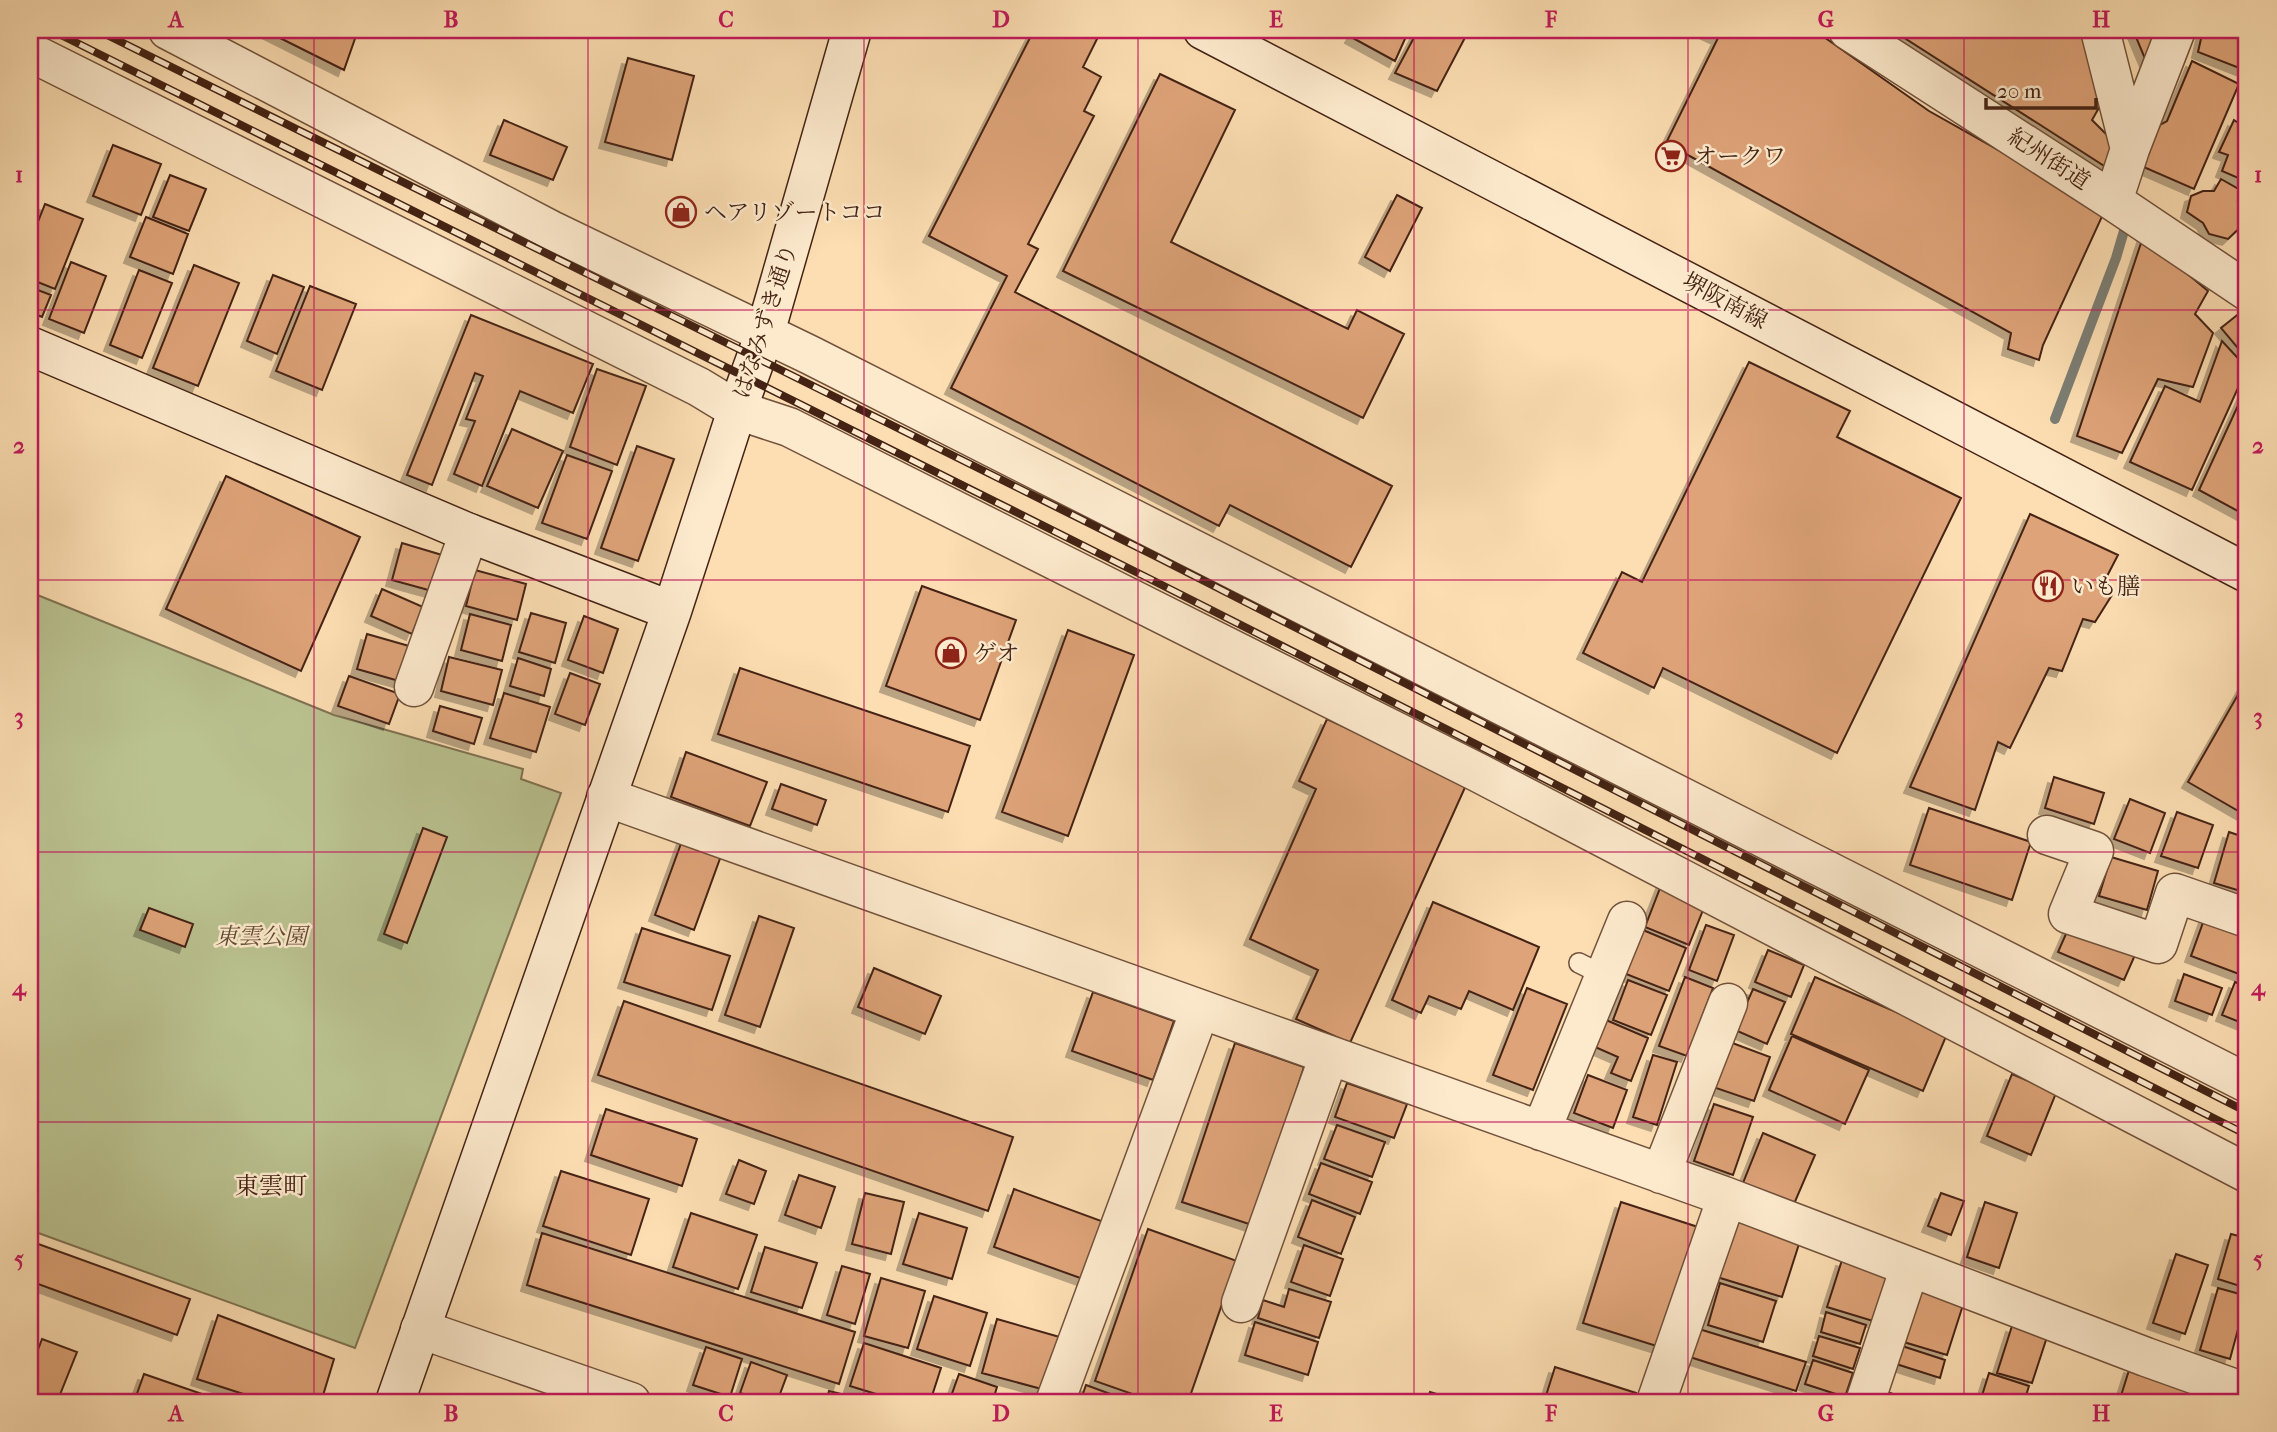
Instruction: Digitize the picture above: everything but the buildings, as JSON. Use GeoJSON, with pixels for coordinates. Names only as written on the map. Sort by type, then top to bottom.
{"type":"FeatureCollection","features":[{"type":"Feature","properties":{"kind":"street"},"geometry":{"type":"LineString","coordinates":[[168,30],[551,230],[765,332],[2247,1083]]}},
{"type":"Feature","properties":{"kind":"street","name":"はなみずき通り"},"geometry":{"type":"LineString","coordinates":[[395,1402],[672,611],[765,332],[852,30]]}},
{"type":"Feature","properties":{"kind":"street","name":"堺阪南線"},"geometry":{"type":"LineString","coordinates":[[1203,30],[2247,573]]}},
{"type":"Feature","properties":{"kind":"street","name":"紀州街道"},"geometry":{"type":"LineString","coordinates":[[1848,30],[2247,288]]}},
{"type":"Feature","properties":{"kind":"street"},"geometry":{"type":"LineString","coordinates":[[2100,30],[2130,149]]}},
{"type":"Feature","properties":{"kind":"street"},"geometry":{"type":"LineString","coordinates":[[2113,201],[2176,30]]}},
{"type":"Feature","properties":{"kind":"street"},"geometry":{"type":"LineString","coordinates":[[30,52],[686,381],[737,410],[789,427],[1479,773],[2247,1174]]}},
{"type":"Feature","properties":{"kind":"street"},"geometry":{"type":"LineString","coordinates":[[30,346],[469,533],[672,611]]}},
{"type":"Feature","properties":{"kind":"street"},"geometry":{"type":"LineString","coordinates":[[414,687],[469,533]]}},
{"type":"Feature","properties":{"kind":"street"},"geometry":{"type":"LineString","coordinates":[[606,797],[1727,1197],[2247,1393]]}},
{"type":"Feature","properties":{"kind":"street"},"geometry":{"type":"LineString","coordinates":[[2047,835],[2094,851],[2068,914],[2158,944],[2175,893],[2247,918]]}},
{"type":"Feature","properties":{"kind":"street"},"geometry":{"type":"LineString","coordinates":[[1541,1131],[1592,969],[1627,921]]}},
{"type":"Feature","properties":{"kind":"street"},"geometry":{"type":"LineString","coordinates":[[1661,1174],[1728,1003]]}},
{"type":"Feature","properties":{"kind":"street"},"geometry":{"type":"LineString","coordinates":[[1055,1402],[1200,1010]]}},
{"type":"Feature","properties":{"kind":"street"},"geometry":{"type":"LineString","coordinates":[[1241,1303],[1329,1056]]}},
{"type":"Feature","properties":{"kind":"street"},"geometry":{"type":"LineString","coordinates":[[1656,1402],[1727,1197]]}},
{"type":"Feature","properties":{"kind":"street"},"geometry":{"type":"LineString","coordinates":[[1865,1402],[1910,1267]]}},
{"type":"Feature","properties":{"kind":"street"},"geometry":{"type":"LineString","coordinates":[[420,1329],[631,1402]]}},
{"type":"Feature","properties":{"kind":"green space","name":"東雲公園"},"geometry":{"type":"Polygon","coordinates":[[[30,592],[334,715],[523,769],[521,779],[561,793],[355,1348],[30,1230],[30,592]]]}},
{"type":"Feature","properties":{"kind":"waterway"},"geometry":{"type":"LineString","coordinates":[[2055,419],[2116,258],[2126,224]]}},
{"type":"Feature","properties":{"kind":"railway"},"geometry":{"type":"LineString","coordinates":[[51,30],[1148,578],[2247,1135]]}},
{"type":"Feature","properties":{"kind":"railway"},"geometry":{"type":"LineString","coordinates":[[97,30],[1157,557],[2247,1112]]}},
{"type":"Feature","properties":{"kind":"place","name":"オークワ"},"geometry":{"type":"Point","coordinates":[1671,156]}},
{"type":"Feature","properties":{"kind":"place","name":"ヘアリゾートココ"},"geometry":{"type":"Point","coordinates":[681,212]}},
{"type":"Feature","properties":{"kind":"place","name":"いも膳"},"geometry":{"type":"Point","coordinates":[2048,586]}},
{"type":"Feature","properties":{"kind":"place","name":"ゲオ"},"geometry":{"type":"Point","coordinates":[951,653]}},
{"type":"Feature","properties":{"kind":"district","name":"東雲町"},"geometry":{"type":"Point","coordinates":[271,1186]}}]}
